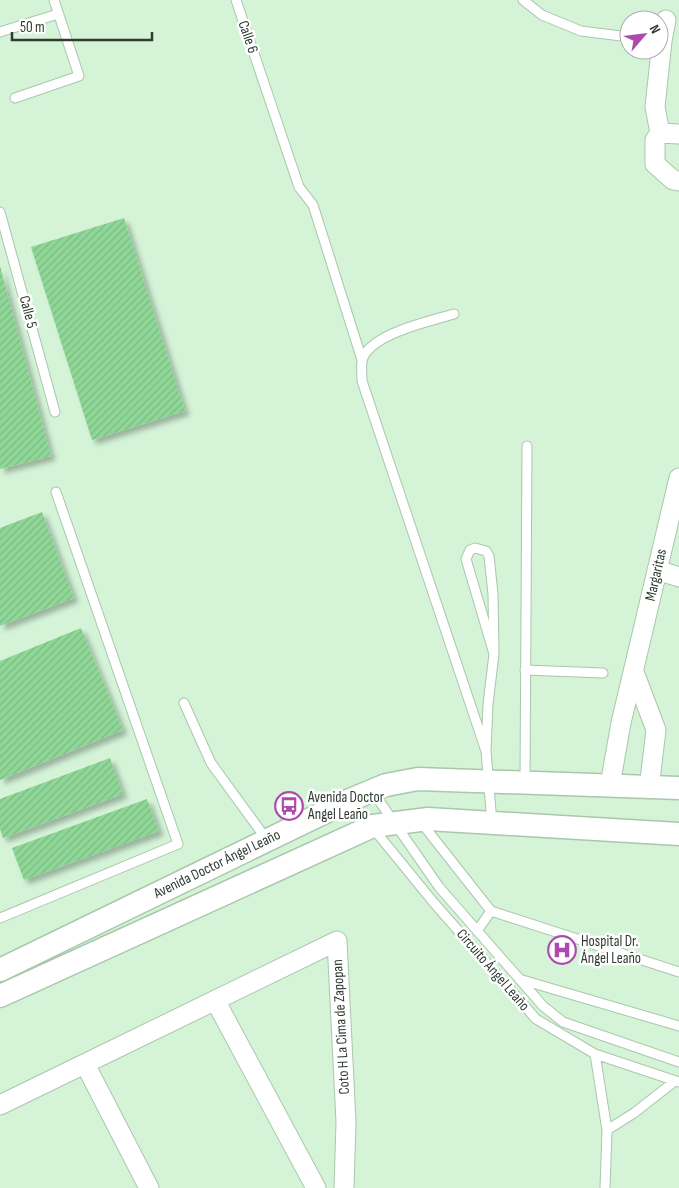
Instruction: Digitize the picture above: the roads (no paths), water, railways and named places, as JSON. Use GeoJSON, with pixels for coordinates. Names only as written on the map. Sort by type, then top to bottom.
{"type":"FeatureCollection","features":[{"type":"Feature","properties":{"kind":"street"},"geometry":{"type":"LineString","coordinates":[[659,60],[655,107],[660,133],[655,140],[655,164],[673,180],[679,181]]}},
{"type":"Feature","properties":{"kind":"street"},"geometry":{"type":"LineString","coordinates":[[660,133],[679,134]]}},
{"type":"Feature","properties":{"kind":"street","name":"Margaritas"},"geometry":{"type":"LineString","coordinates":[[610,785],[621,724],[679,478]]}},
{"type":"Feature","properties":{"kind":"street"},"geometry":{"type":"LineString","coordinates":[[657,570],[679,577]]}},
{"type":"Feature","properties":{"kind":"street"},"geometry":{"type":"LineString","coordinates":[[634,672],[656,730],[649,788]]}},
{"type":"Feature","properties":{"kind":"street","name":"Avenida Doctor Ángel Leaño"},"geometry":{"type":"LineString","coordinates":[[0,970],[386,784],[418,779],[679,788]]}},
{"type":"Feature","properties":{"kind":"street","name":"Avenida Doctor Ángel Leaño"},"geometry":{"type":"LineString","coordinates":[[0,996],[384,825],[428,819],[679,834]]}},
{"type":"Feature","properties":{"kind":"street","name":"Coto H La Cima de Zapopan"},"geometry":{"type":"LineString","coordinates":[[0,1105],[337,941],[346,1122],[344,1188]]}},
{"type":"Feature","properties":{"kind":"street"},"geometry":{"type":"LineString","coordinates":[[215,1000],[316,1188]]}},
{"type":"Feature","properties":{"kind":"street"},"geometry":{"type":"LineString","coordinates":[[85,1064],[149,1188]]}},
{"type":"Feature","properties":{"kind":"lane"},"geometry":{"type":"LineString","coordinates":[[15,98],[79,76],[54,0]]}},
{"type":"Feature","properties":{"kind":"lane","name":"Calle 6"},"geometry":{"type":"LineString","coordinates":[[236,0],[299,187],[313,205],[362,360],[362,381],[486,751]]}},
{"type":"Feature","properties":{"kind":"lane"},"geometry":{"type":"LineString","coordinates":[[523,0],[542,15],[581,31],[619,36]]}},
{"type":"Feature","properties":{"kind":"lane"},"geometry":{"type":"LineString","coordinates":[[0,32],[58,14]]}},
{"type":"Feature","properties":{"kind":"lane","name":"Calle 5"},"geometry":{"type":"LineString","coordinates":[[0,212],[55,412]]}},
{"type":"Feature","properties":{"kind":"lane"},"geometry":{"type":"LineString","coordinates":[[362,360],[375,342],[454,314]]}},
{"type":"Feature","properties":{"kind":"lane"},"geometry":{"type":"LineString","coordinates":[[525,782],[526,446]]}},
{"type":"Feature","properties":{"kind":"lane"},"geometry":{"type":"LineString","coordinates":[[0,918],[178,844],[56,492]]}},
{"type":"Feature","properties":{"kind":"lane"},"geometry":{"type":"LineString","coordinates":[[492,823],[486,751],[488,704],[494,654],[493,594],[489,556],[486,550],[476,548],[470,550],[466,559],[494,654]]}},
{"type":"Feature","properties":{"kind":"lane"},"geometry":{"type":"LineString","coordinates":[[525,670],[603,673]]}},
{"type":"Feature","properties":{"kind":"lane"},"geometry":{"type":"LineString","coordinates":[[184,703],[211,763],[267,840]]}},
{"type":"Feature","properties":{"kind":"lane"},"geometry":{"type":"LineString","coordinates":[[472,708],[488,704]]}},
{"type":"Feature","properties":{"kind":"lane"},"geometry":{"type":"LineString","coordinates":[[372,790],[384,825],[542,1006],[563,1022],[679,1062]]}},
{"type":"Feature","properties":{"kind":"lane","name":"Circuito Ángel Leaño"},"geometry":{"type":"LineString","coordinates":[[350,800],[384,825],[434,903],[536,1019],[595,1054],[677,1082]]}},
{"type":"Feature","properties":{"kind":"lane"},"geometry":{"type":"LineString","coordinates":[[419,820],[490,911],[679,972]]}},
{"type":"Feature","properties":{"kind":"lane"},"geometry":{"type":"LineString","coordinates":[[477,931],[490,911]]}},
{"type":"Feature","properties":{"kind":"lane"},"geometry":{"type":"LineString","coordinates":[[519,979],[679,1026]]}},
{"type":"Feature","properties":{"kind":"lane"},"geometry":{"type":"LineString","coordinates":[[595,1054],[607,1130],[605,1188]]}},
{"type":"Feature","properties":{"kind":"lane"},"geometry":{"type":"LineString","coordinates":[[607,1130],[677,1082]]}},
{"type":"Feature","properties":{"kind":"place","name":"Avenida Doctor Angel Leaño"},"geometry":{"type":"Point","coordinates":[289,806]}},
{"type":"Feature","properties":{"kind":"place","name":"Hospital Dr. Ángel Leaño"},"geometry":{"type":"Point","coordinates":[562,950]}}]}
